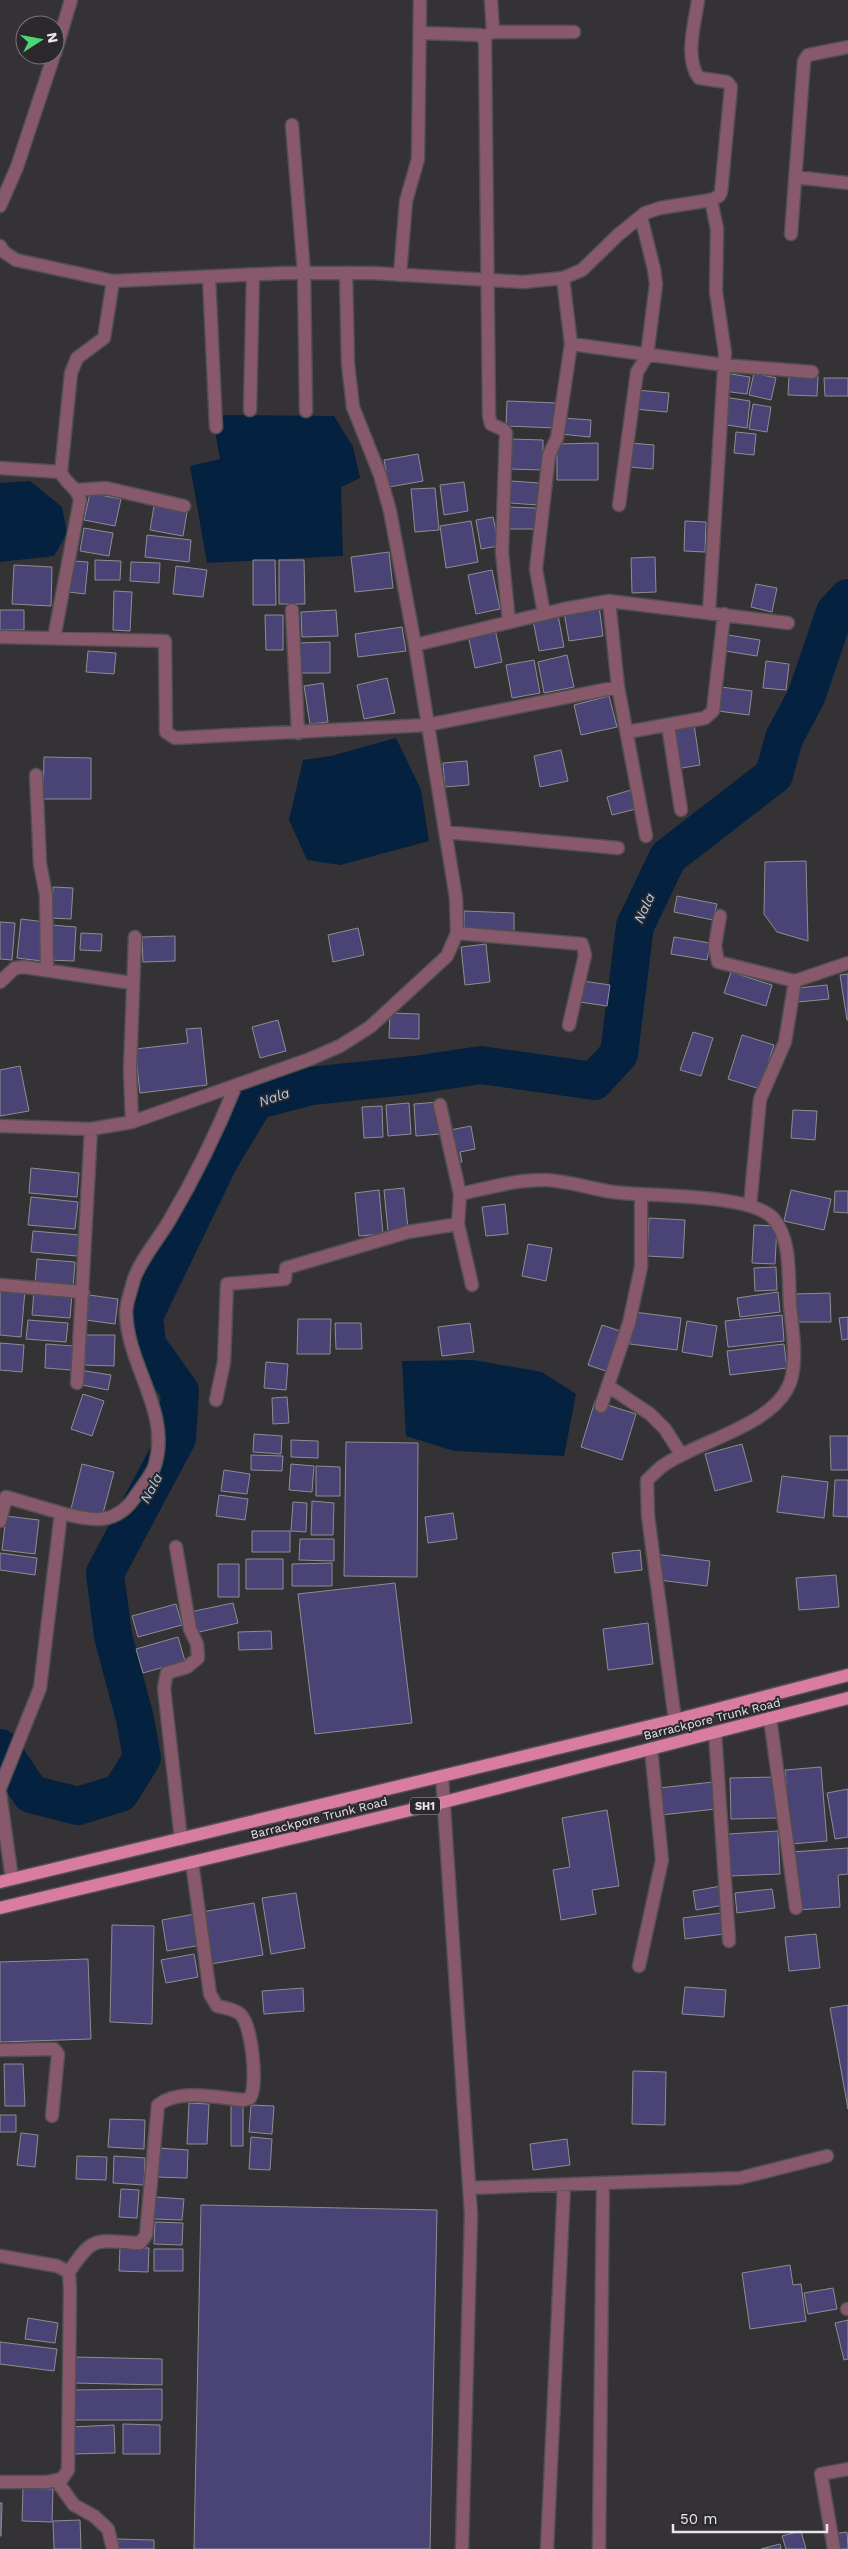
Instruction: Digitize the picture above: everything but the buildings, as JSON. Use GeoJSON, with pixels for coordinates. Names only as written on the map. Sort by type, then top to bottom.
{"type":"FeatureCollection","features":[{"type":"Feature","properties":{"kind":"main road","name":"Barrackpore Trunk Road"},"geometry":{"type":"LineString","coordinates":[[6,1881],[675,1720],[848,1675]]}},
{"type":"Feature","properties":{"kind":"main road","name":"Barrackpore Trunk Road"},"geometry":{"type":"LineString","coordinates":[[0,1908],[444,1802],[848,1698]]}},
{"type":"Feature","properties":{"kind":"street"},"geometry":{"type":"LineString","coordinates":[[65,20],[71,0]]}},
{"type":"Feature","properties":{"kind":"street"},"geometry":{"type":"LineString","coordinates":[[400,275],[406,201],[418,159],[420,0]]}},
{"type":"Feature","properties":{"kind":"street"},"geometry":{"type":"LineString","coordinates":[[491,0],[486,48],[489,421],[505,431],[502,552],[509,622]]}},
{"type":"Feature","properties":{"kind":"street"},"geometry":{"type":"LineString","coordinates":[[0,246],[4,252],[16,260],[113,281],[304,273],[400,275],[487,282],[523,282],[564,278],[582,270],[640,216],[660,208],[711,200],[719,196],[723,188],[731,87],[727,82],[699,78],[694,72],[691,52],[698,0]]}},
{"type":"Feature","properties":{"kind":"street"},"geometry":{"type":"LineString","coordinates":[[421,33],[574,32]]}},
{"type":"Feature","properties":{"kind":"street"},"geometry":{"type":"LineString","coordinates":[[791,234],[805,58],[811,54],[848,47]]}},
{"type":"Feature","properties":{"kind":"street"},"geometry":{"type":"LineString","coordinates":[[0,206],[17,167],[51,65]]}},
{"type":"Feature","properties":{"kind":"street"},"geometry":{"type":"LineString","coordinates":[[292,125],[304,273],[306,411]]}},
{"type":"Feature","properties":{"kind":"street"},"geometry":{"type":"LineString","coordinates":[[795,178],[848,183]]}},
{"type":"Feature","properties":{"kind":"street"},"geometry":{"type":"LineString","coordinates":[[709,612],[724,365],[724,346],[716,292],[717,229],[711,200]]}},
{"type":"Feature","properties":{"kind":"street"},"geometry":{"type":"LineString","coordinates":[[619,505],[637,372],[647,356],[656,276],[640,216]]}},
{"type":"Feature","properties":{"kind":"street"},"geometry":{"type":"LineString","coordinates":[[0,1126],[91,1129],[132,1122],[340,1046],[370,1027],[447,956],[457,933],[456,898],[415,645],[386,493],[353,407],[348,364],[346,273]]}},
{"type":"Feature","properties":{"kind":"street"},"geometry":{"type":"LineString","coordinates":[[250,410],[253,275]]}},
{"type":"Feature","properties":{"kind":"street"},"geometry":{"type":"LineString","coordinates":[[209,277],[216,428]]}},
{"type":"Feature","properties":{"kind":"street"},"geometry":{"type":"LineString","coordinates":[[544,614],[536,569],[548,455],[557,438],[571,344],[564,278]]}},
{"type":"Feature","properties":{"kind":"street"},"geometry":{"type":"LineString","coordinates":[[54,638],[80,500],[77,490],[63,477],[61,472],[73,365],[77,358],[104,338],[113,281]]}},
{"type":"Feature","properties":{"kind":"street"},"geometry":{"type":"LineString","coordinates":[[571,344],[647,356],[724,365],[812,372]]}},
{"type":"Feature","properties":{"kind":"street"},"geometry":{"type":"LineString","coordinates":[[0,468],[61,472]]}},
{"type":"Feature","properties":{"kind":"street"},"geometry":{"type":"LineString","coordinates":[[77,490],[106,488],[184,506]]}},
{"type":"Feature","properties":{"kind":"street"},"geometry":{"type":"LineString","coordinates":[[415,645],[544,614],[608,601],[788,623]]}},
{"type":"Feature","properties":{"kind":"street"},"geometry":{"type":"LineString","coordinates":[[608,601],[618,687],[646,836]]}},
{"type":"Feature","properties":{"kind":"street"},"geometry":{"type":"LineString","coordinates":[[292,610],[298,733]]}},
{"type":"Feature","properties":{"kind":"street"},"geometry":{"type":"LineString","coordinates":[[627,732],[705,718],[713,711],[724,614]]}},
{"type":"Feature","properties":{"kind":"street"},"geometry":{"type":"LineString","coordinates":[[0,637],[165,641],[166,732],[171,737],[298,733],[428,725],[618,687]]}},
{"type":"Feature","properties":{"kind":"street"},"geometry":{"type":"LineString","coordinates":[[668,725],[681,810]]}},
{"type":"Feature","properties":{"kind":"street"},"geometry":{"type":"LineString","coordinates":[[36,776],[40,864],[47,905],[46,970]]}},
{"type":"Feature","properties":{"kind":"street"},"geometry":{"type":"LineString","coordinates":[[445,832],[618,848]]}},
{"type":"Feature","properties":{"kind":"street"},"geometry":{"type":"LineString","coordinates":[[720,916],[715,946],[718,962],[795,980],[848,963]]}},
{"type":"Feature","properties":{"kind":"street"},"geometry":{"type":"LineString","coordinates":[[457,933],[582,944],[585,954],[569,1025]]}},
{"type":"Feature","properties":{"kind":"street"},"geometry":{"type":"LineString","coordinates":[[132,1122],[130,1070],[135,937]]}},
{"type":"Feature","properties":{"kind":"street"},"geometry":{"type":"LineString","coordinates":[[0,982],[19,967],[132,983]]}},
{"type":"Feature","properties":{"kind":"street"},"geometry":{"type":"LineString","coordinates":[[750,1206],[760,1099],[784,1042],[795,980]]}},
{"type":"Feature","properties":{"kind":"street"},"geometry":{"type":"LineString","coordinates":[[0,1520],[6,1497],[91,1520],[114,1517],[129,1507],[154,1466],[160,1437],[153,1403],[135,1361],[126,1311],[134,1279],[170,1220],[212,1141],[236,1085]]}},
{"type":"Feature","properties":{"kind":"street"},"geometry":{"type":"LineString","coordinates":[[440,1105],[460,1194],[458,1224],[472,1284]]}},
{"type":"Feature","properties":{"kind":"street"},"geometry":{"type":"LineString","coordinates":[[77,1383],[91,1129]]}},
{"type":"Feature","properties":{"kind":"street"},"geometry":{"type":"LineString","coordinates":[[460,1194],[546,1180],[615,1193],[713,1200],[750,1206],[772,1217],[784,1235],[794,1363],[787,1391],[770,1408],[736,1430],[681,1454],[662,1466],[647,1480],[648,1516],[675,1720]]}},
{"type":"Feature","properties":{"kind":"street"},"geometry":{"type":"LineString","coordinates":[[601,1406],[629,1323],[641,1267],[642,1194]]}},
{"type":"Feature","properties":{"kind":"street"},"geometry":{"type":"LineString","coordinates":[[216,1400],[224,1362],[227,1284],[285,1279],[286,1268],[408,1232],[458,1224]]}},
{"type":"Feature","properties":{"kind":"street"},"geometry":{"type":"LineString","coordinates":[[0,1285],[83,1292]]}},
{"type":"Feature","properties":{"kind":"street"},"geometry":{"type":"LineString","coordinates":[[608,1386],[650,1414],[665,1428],[681,1454]]}},
{"type":"Feature","properties":{"kind":"street"},"geometry":{"type":"LineString","coordinates":[[0,1788],[40,1688],[61,1513]]}},
{"type":"Feature","properties":{"kind":"street"},"geometry":{"type":"LineString","coordinates":[[176,1547],[190,1629],[197,1644],[198,1658],[187,1667],[167,1673],[164,1688],[181,1839]]}},
{"type":"Feature","properties":{"kind":"street"},"geometry":{"type":"LineString","coordinates":[[770,1718],[796,1908]]}},
{"type":"Feature","properties":{"kind":"street"},"geometry":{"type":"LineString","coordinates":[[715,1732],[729,1941]]}},
{"type":"Feature","properties":{"kind":"street"},"geometry":{"type":"LineString","coordinates":[[639,1966],[662,1860],[651,1749]]}},
{"type":"Feature","properties":{"kind":"street"},"geometry":{"type":"LineString","coordinates":[[442,1776],[470,2188],[462,2549]]}},
{"type":"Feature","properties":{"kind":"street"},"geometry":{"type":"LineString","coordinates":[[0,1792],[6,1881]]}},
{"type":"Feature","properties":{"kind":"street"},"geometry":{"type":"LineString","coordinates":[[0,2482],[56,2480],[62,2478],[68,2470],[69,2272],[84,2249],[94,2242],[140,2243],[146,2235],[158,2105],[167,2098],[192,2096],[244,2100],[250,2098],[254,2089],[250,2041],[244,2018],[234,2010],[217,2006],[210,1994],[192,1862]]}},
{"type":"Feature","properties":{"kind":"street"},"geometry":{"type":"LineString","coordinates":[[0,2050],[54,2049],[58,2054],[52,2116]]}},
{"type":"Feature","properties":{"kind":"street"},"geometry":{"type":"LineString","coordinates":[[470,2188],[740,2178],[827,2156]]}},
{"type":"Feature","properties":{"kind":"street"},"geometry":{"type":"LineString","coordinates":[[599,2549],[603,2183]]}},
{"type":"Feature","properties":{"kind":"street"},"geometry":{"type":"LineString","coordinates":[[547,2549],[564,2185]]}},
{"type":"Feature","properties":{"kind":"street"},"geometry":{"type":"LineString","coordinates":[[0,2256],[57,2266],[69,2272]]}},
{"type":"Feature","properties":{"kind":"street"},"geometry":{"type":"LineString","coordinates":[[834,2549],[821,2474],[848,2468]]}},
{"type":"Feature","properties":{"kind":"street"},"geometry":{"type":"LineString","coordinates":[[56,2480],[74,2505],[94,2516],[108,2529],[113,2549]]}},
{"type":"Feature","properties":{"kind":"water"},"geometry":{"type":"Polygon","coordinates":[[[212,415],[334,416],[353,447],[360,478],[341,487],[343,556],[207,563],[190,466],[220,459],[212,415]]]}},
{"type":"Feature","properties":{"kind":"water"},"geometry":{"type":"Polygon","coordinates":[[[30,481],[62,507],[67,533],[54,556],[0,562],[0,483],[30,481]]]}},
{"type":"Feature","properties":{"kind":"water"},"geometry":{"type":"Polygon","coordinates":[[[396,738],[421,790],[429,841],[340,865],[307,860],[289,820],[303,760],[331,756],[396,738]]]}},
{"type":"Feature","properties":{"kind":"water"},"geometry":{"type":"Polygon","coordinates":[[[473,1360],[542,1372],[576,1394],[564,1456],[454,1451],[406,1436],[402,1361],[473,1360]]]}},
{"type":"Feature","properties":{"kind":"waterway","name":"Nala"},"geometry":{"type":"LineString","coordinates":[[0,1748],[31,1794],[78,1806],[120,1793],[142,1758],[135,1719],[113,1636],[105,1573],[177,1438],[180,1391],[147,1345],[144,1316],[219,1161],[255,1101],[311,1086],[415,1075],[481,1065],[594,1081],[619,1054],[635,926],[668,857],[774,775],[784,738],[806,697],[835,612],[848,598]]}}]}
